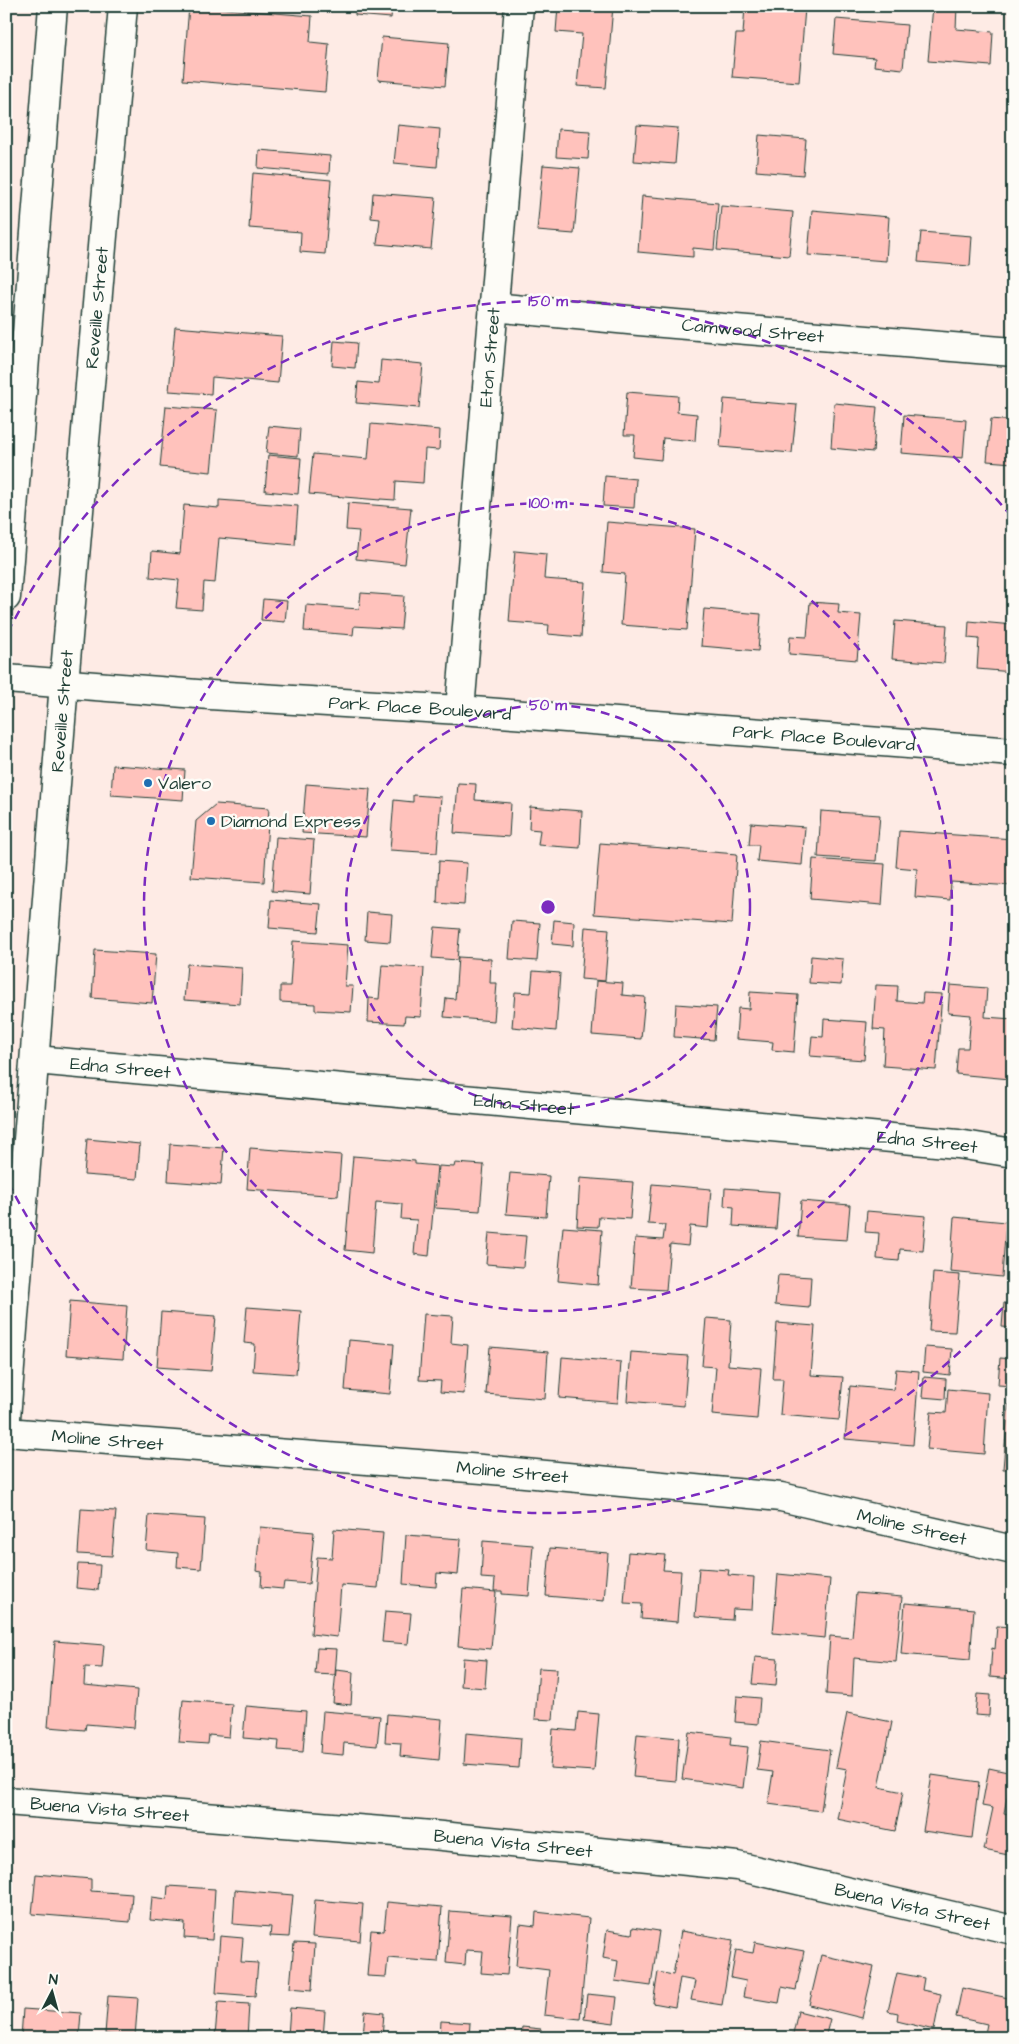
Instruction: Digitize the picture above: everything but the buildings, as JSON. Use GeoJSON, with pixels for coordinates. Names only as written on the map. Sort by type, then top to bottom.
{"type":"FeatureCollection","features":[{"type":"Feature","properties":{"kind":"street"},"geometry":{"type":"LineString","coordinates":[[6,597],[53,6]]}},
{"type":"Feature","properties":{"kind":"street","name":"Reveille Street"},"geometry":{"type":"LineString","coordinates":[[6,1418],[36,1060],[64,684],[122,6]]}},
{"type":"Feature","properties":{"kind":"street","name":"Eton Street"},"geometry":{"type":"LineString","coordinates":[[460,710],[519,6]]}},
{"type":"Feature","properties":{"kind":"street","name":"Camwood Street"},"geometry":{"type":"LineString","coordinates":[[493,307],[639,322],[1013,352]]}},
{"type":"Feature","properties":{"kind":"street","name":"Park Place Boulevard"},"geometry":{"type":"LineString","coordinates":[[6,679],[217,695],[460,710],[1013,752]]}},
{"type":"Feature","properties":{"kind":"street","name":"Edna Street"},"geometry":{"type":"LineString","coordinates":[[36,1060],[948,1144],[1013,1153]]}},
{"type":"Feature","properties":{"kind":"street","name":"Moline Street"},"geometry":{"type":"LineString","coordinates":[[6,1432],[472,1468],[781,1498],[1013,1550]]}},
{"type":"Feature","properties":{"kind":"street","name":"Buena Vista Street"},"geometry":{"type":"LineString","coordinates":[[6,1801],[432,1834],[737,1866],[1013,1930]]}},
{"type":"Feature","properties":{"kind":"place","name":"Valero"},"geometry":{"type":"Point","coordinates":[148,783]}},
{"type":"Feature","properties":{"kind":"place","name":"Diamond Express"},"geometry":{"type":"Point","coordinates":[211,821]}}]}
